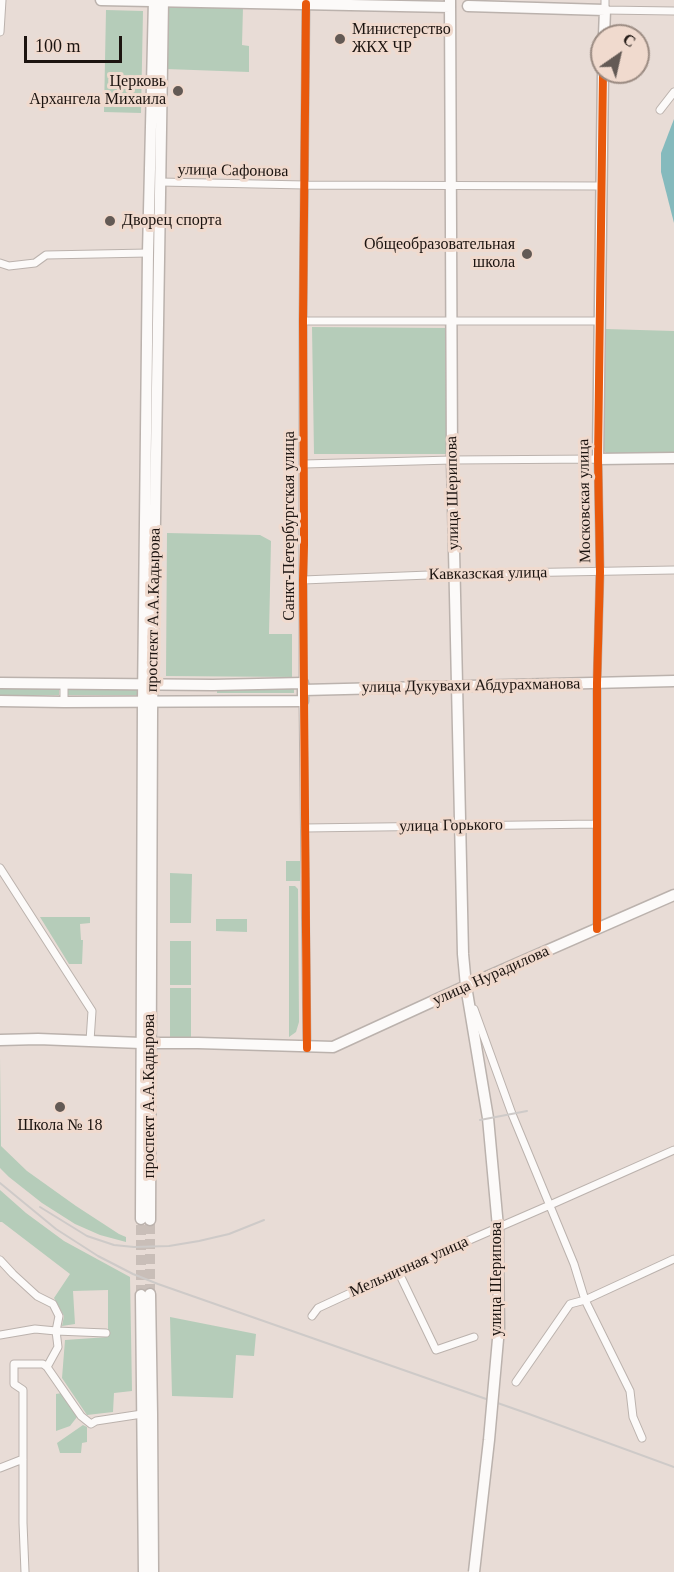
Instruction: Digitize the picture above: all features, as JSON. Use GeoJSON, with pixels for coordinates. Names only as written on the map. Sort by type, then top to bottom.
{"type":"FeatureCollection","features":[{"type":"Feature","properties":{"kind":"main road"},"geometry":{"type":"LineString","coordinates":[[100,0],[450,4]]}},
{"type":"Feature","properties":{"kind":"main road","name":"проспект А.А.Кадырова"},"geometry":{"type":"LineString","coordinates":[[148,684],[160,182],[158,1]]}},
{"type":"Feature","properties":{"kind":"main road","name":"проспект А.А.Кадырова"},"geometry":{"type":"LineString","coordinates":[[146,1220],[148,253],[158,1]]}},
{"type":"Feature","properties":{"kind":"main road","name":"улица Шерипова"},"geometry":{"type":"LineString","coordinates":[[450,4],[448,321],[463,954],[466,986],[489,1118],[498,1227],[499,1328],[474,1572]]}},
{"type":"Feature","properties":{"kind":"main road"},"geometry":{"type":"LineString","coordinates":[[468,6],[605,5],[604,24]]}},
{"type":"Feature","properties":{"kind":"main road","name":"Московская улица"},"geometry":{"type":"LineString","coordinates":[[598,459],[603,84]]}},
{"type":"Feature","properties":{"kind":"main road"},"geometry":{"type":"LineString","coordinates":[[598,459],[674,458]]}},
{"type":"Feature","properties":{"kind":"main road","name":"улица Дукувахи Абдурахманова"},"geometry":{"type":"LineString","coordinates":[[0,701],[213,701],[303,691],[674,681]]}},
{"type":"Feature","properties":{"kind":"main road","name":"улица Дукувахи Абдурахманова"},"geometry":{"type":"LineString","coordinates":[[0,683],[213,685],[303,691]]}},
{"type":"Feature","properties":{"kind":"main road","name":"улица Нурадилова"},"geometry":{"type":"LineString","coordinates":[[0,1040],[333,1047],[466,986],[674,896]]}},
{"type":"Feature","properties":{"kind":"main road"},"geometry":{"type":"LineString","coordinates":[[144,1572],[142,1414],[145,1294],[153,1423],[153,1572]]}},
{"type":"Feature","properties":{"kind":"street"},"geometry":{"type":"LineString","coordinates":[[0,33],[2,0]]}},
{"type":"Feature","properties":{"kind":"street","name":"Санкт-Петербургская улица"},"geometry":{"type":"LineString","coordinates":[[306,4],[303,691],[307,1048]]}},
{"type":"Feature","properties":{"kind":"street"},"geometry":{"type":"LineString","coordinates":[[605,5],[674,11]]}},
{"type":"Feature","properties":{"kind":"street"},"geometry":{"type":"LineString","coordinates":[[660,110],[674,92]]}},
{"type":"Feature","properties":{"kind":"street","name":"улица Сафонова"},"geometry":{"type":"LineString","coordinates":[[160,182],[601,186]]}},
{"type":"Feature","properties":{"kind":"street"},"geometry":{"type":"LineString","coordinates":[[0,263],[9,266],[35,263],[46,255],[148,253]]}},
{"type":"Feature","properties":{"kind":"street"},"geometry":{"type":"LineString","coordinates":[[303,321],[599,321]]}},
{"type":"Feature","properties":{"kind":"street"},"geometry":{"type":"LineString","coordinates":[[304,464],[598,459]]}},
{"type":"Feature","properties":{"kind":"street","name":"Московская улица"},"geometry":{"type":"LineString","coordinates":[[597,929],[597,682],[600,572],[598,459]]}},
{"type":"Feature","properties":{"kind":"street","name":"Кавказская улица"},"geometry":{"type":"LineString","coordinates":[[303,580],[454,574],[674,570]]}},
{"type":"Feature","properties":{"kind":"street"},"geometry":{"type":"LineString","coordinates":[[64,684],[64,702]]}},
{"type":"Feature","properties":{"kind":"street"},"geometry":{"type":"LineString","coordinates":[[213,685],[213,701]]}},
{"type":"Feature","properties":{"kind":"street","name":"улица Горького"},"geometry":{"type":"LineString","coordinates":[[305,828],[597,824]]}},
{"type":"Feature","properties":{"kind":"street"},"geometry":{"type":"LineString","coordinates":[[0,868],[92,1011],[90,1041]]}},
{"type":"Feature","properties":{"kind":"street","name":"улица Шерипова"},"geometry":{"type":"LineString","coordinates":[[466,986],[512,1114],[574,1264],[585,1300],[630,1391],[633,1417],[642,1438]]}},
{"type":"Feature","properties":{"kind":"street","name":"Мельничная улица"},"geometry":{"type":"LineString","coordinates":[[312,1316],[318,1308],[398,1270],[674,1150]]}},
{"type":"Feature","properties":{"kind":"street"},"geometry":{"type":"LineString","coordinates":[[516,1382],[570,1305],[674,1259]]}},
{"type":"Feature","properties":{"kind":"street"},"geometry":{"type":"LineString","coordinates":[[0,1260],[37,1296],[53,1304],[59,1316],[56,1331],[58,1347],[47,1367]]}},
{"type":"Feature","properties":{"kind":"street"},"geometry":{"type":"LineString","coordinates":[[398,1270],[436,1350],[474,1337]]}},
{"type":"Feature","properties":{"kind":"street"},"geometry":{"type":"LineString","coordinates":[[0,1335],[35,1329],[106,1332]]}},
{"type":"Feature","properties":{"kind":"street"},"geometry":{"type":"LineString","coordinates":[[25,1572],[22,1390],[14,1384],[14,1364],[43,1364],[47,1367],[81,1416],[91,1424],[96,1421],[142,1414]]}},
{"type":"Feature","properties":{"kind":"street"},"geometry":{"type":"LineString","coordinates":[[0,1468],[23,1459]]}},
{"type":"Feature","properties":{"kind":"green space"},"geometry":{"type":"Polygon","coordinates":[[[167,6],[243,7],[242,45],[249,46],[249,72],[166,69],[167,6]]]}},
{"type":"Feature","properties":{"kind":"green space"},"geometry":{"type":"Polygon","coordinates":[[[106,10],[143,11],[141,113],[104,112],[106,10]]]}},
{"type":"Feature","properties":{"kind":"green space"},"geometry":{"type":"Polygon","coordinates":[[[312,327],[445,328],[447,454],[314,454],[312,327]]]}},
{"type":"Feature","properties":{"kind":"green space"},"geometry":{"type":"Polygon","coordinates":[[[606,329],[674,331],[674,452],[607,454],[603,450],[606,329]]]}},
{"type":"Feature","properties":{"kind":"green space"},"geometry":{"type":"Polygon","coordinates":[[[167,533],[260,535],[271,541],[269,634],[292,634],[292,677],[166,676],[167,533]]]}},
{"type":"Feature","properties":{"kind":"green space"},"geometry":{"type":"Polygon","coordinates":[[[59,688],[59,695],[0,695],[0,689],[59,688]]]}},
{"type":"Feature","properties":{"kind":"green space"},"geometry":{"type":"Polygon","coordinates":[[[68,688],[138,688],[138,695],[68,695],[68,688]]]}},
{"type":"Feature","properties":{"kind":"green space"},"geometry":{"type":"Polygon","coordinates":[[[217,688],[294,688],[294,693],[217,693],[217,688]]]}},
{"type":"Feature","properties":{"kind":"green space"},"geometry":{"type":"Polygon","coordinates":[[[286,861],[300,861],[300,881],[286,881],[286,861]]]}},
{"type":"Feature","properties":{"kind":"green space"},"geometry":{"type":"Polygon","coordinates":[[[170,873],[192,874],[191,923],[170,923],[170,873]]]}},
{"type":"Feature","properties":{"kind":"green space"},"geometry":{"type":"Polygon","coordinates":[[[289,886],[295,886],[298,889],[299,1022],[296,1032],[289,1037],[289,886]]]}},
{"type":"Feature","properties":{"kind":"green space"},"geometry":{"type":"Polygon","coordinates":[[[40,917],[90,917],[90,923],[80,924],[81,940],[83,940],[82,964],[69,964],[40,917]]]}},
{"type":"Feature","properties":{"kind":"green space"},"geometry":{"type":"Polygon","coordinates":[[[216,919],[247,919],[247,932],[216,931],[216,919]]]}},
{"type":"Feature","properties":{"kind":"green space"},"geometry":{"type":"Polygon","coordinates":[[[170,941],[191,941],[191,985],[170,985],[170,941]]]}},
{"type":"Feature","properties":{"kind":"green space"},"geometry":{"type":"Polygon","coordinates":[[[170,988],[191,988],[191,1037],[170,1037],[170,988]]]}},
{"type":"Feature","properties":{"kind":"green space"},"geometry":{"type":"Polygon","coordinates":[[[0,1058],[1,1146],[27,1171],[76,1206],[126,1237],[126,1242],[100,1235],[75,1224],[42,1203],[0,1168],[0,1058]]]}},
{"type":"Feature","properties":{"kind":"green space"},"geometry":{"type":"Polygon","coordinates":[[[0,1190],[64,1241],[130,1277],[132,1391],[114,1393],[113,1412],[87,1415],[62,1378],[65,1340],[108,1337],[108,1290],[73,1291],[75,1324],[62,1326],[64,1316],[54,1298],[70,1274],[0,1222],[0,1190]]]}},
{"type":"Feature","properties":{"kind":"green space"},"geometry":{"type":"Polygon","coordinates":[[[170,1317],[256,1334],[254,1356],[236,1355],[233,1398],[172,1396],[170,1317]]]}},
{"type":"Feature","properties":{"kind":"green space"},"geometry":{"type":"Polygon","coordinates":[[[62,1393],[77,1417],[70,1426],[56,1431],[56,1394],[62,1393]]]}},
{"type":"Feature","properties":{"kind":"green space"},"geometry":{"type":"Polygon","coordinates":[[[83,1425],[87,1427],[87,1442],[82,1443],[81,1453],[60,1453],[57,1443],[83,1425]]]}},
{"type":"Feature","properties":{"kind":"water"},"geometry":{"type":"Polygon","coordinates":[[[674,119],[674,223],[661,172],[661,153],[674,119]]]}},
{"type":"Feature","properties":{"kind":"tunnel"},"geometry":{"type":"LineString","coordinates":[[141,1219],[141,1295]]}},
{"type":"Feature","properties":{"kind":"tunnel"},"geometry":{"type":"LineString","coordinates":[[150,1220],[150,1294]]}},
{"type":"Feature","properties":{"kind":"railway"},"geometry":{"type":"LineString","coordinates":[[480,1120],[527,1111]]}},
{"type":"Feature","properties":{"kind":"railway"},"geometry":{"type":"LineString","coordinates":[[0,1183],[56,1229],[98,1256],[133,1274],[674,1467]]}},
{"type":"Feature","properties":{"kind":"railway"},"geometry":{"type":"LineString","coordinates":[[40,1207],[87,1236],[114,1245],[134,1247],[169,1246],[199,1241],[229,1234],[264,1220]]}},
{"type":"Feature","properties":{"kind":"cycle path"},"geometry":{"type":"LineString","coordinates":[[306,4],[303,580],[307,1048]]}},
{"type":"Feature","properties":{"kind":"cycle path"},"geometry":{"type":"LineString","coordinates":[[597,929],[597,683],[600,572],[598,459],[603,84]]}},
{"type":"Feature","properties":{"kind":"place","name":"Министерство ЖКХ ЧР"},"geometry":{"type":"Point","coordinates":[340,39]}},
{"type":"Feature","properties":{"kind":"place","name":"Церковь Архангела Михаила"},"geometry":{"type":"Point","coordinates":[178,91]}},
{"type":"Feature","properties":{"kind":"place","name":"Дворец спорта"},"geometry":{"type":"Point","coordinates":[110,221]}},
{"type":"Feature","properties":{"kind":"place","name":"Общеобразовательная школа"},"geometry":{"type":"Point","coordinates":[527,254]}},
{"type":"Feature","properties":{"kind":"place","name":"Школа № 18"},"geometry":{"type":"Point","coordinates":[60,1107]}}]}
